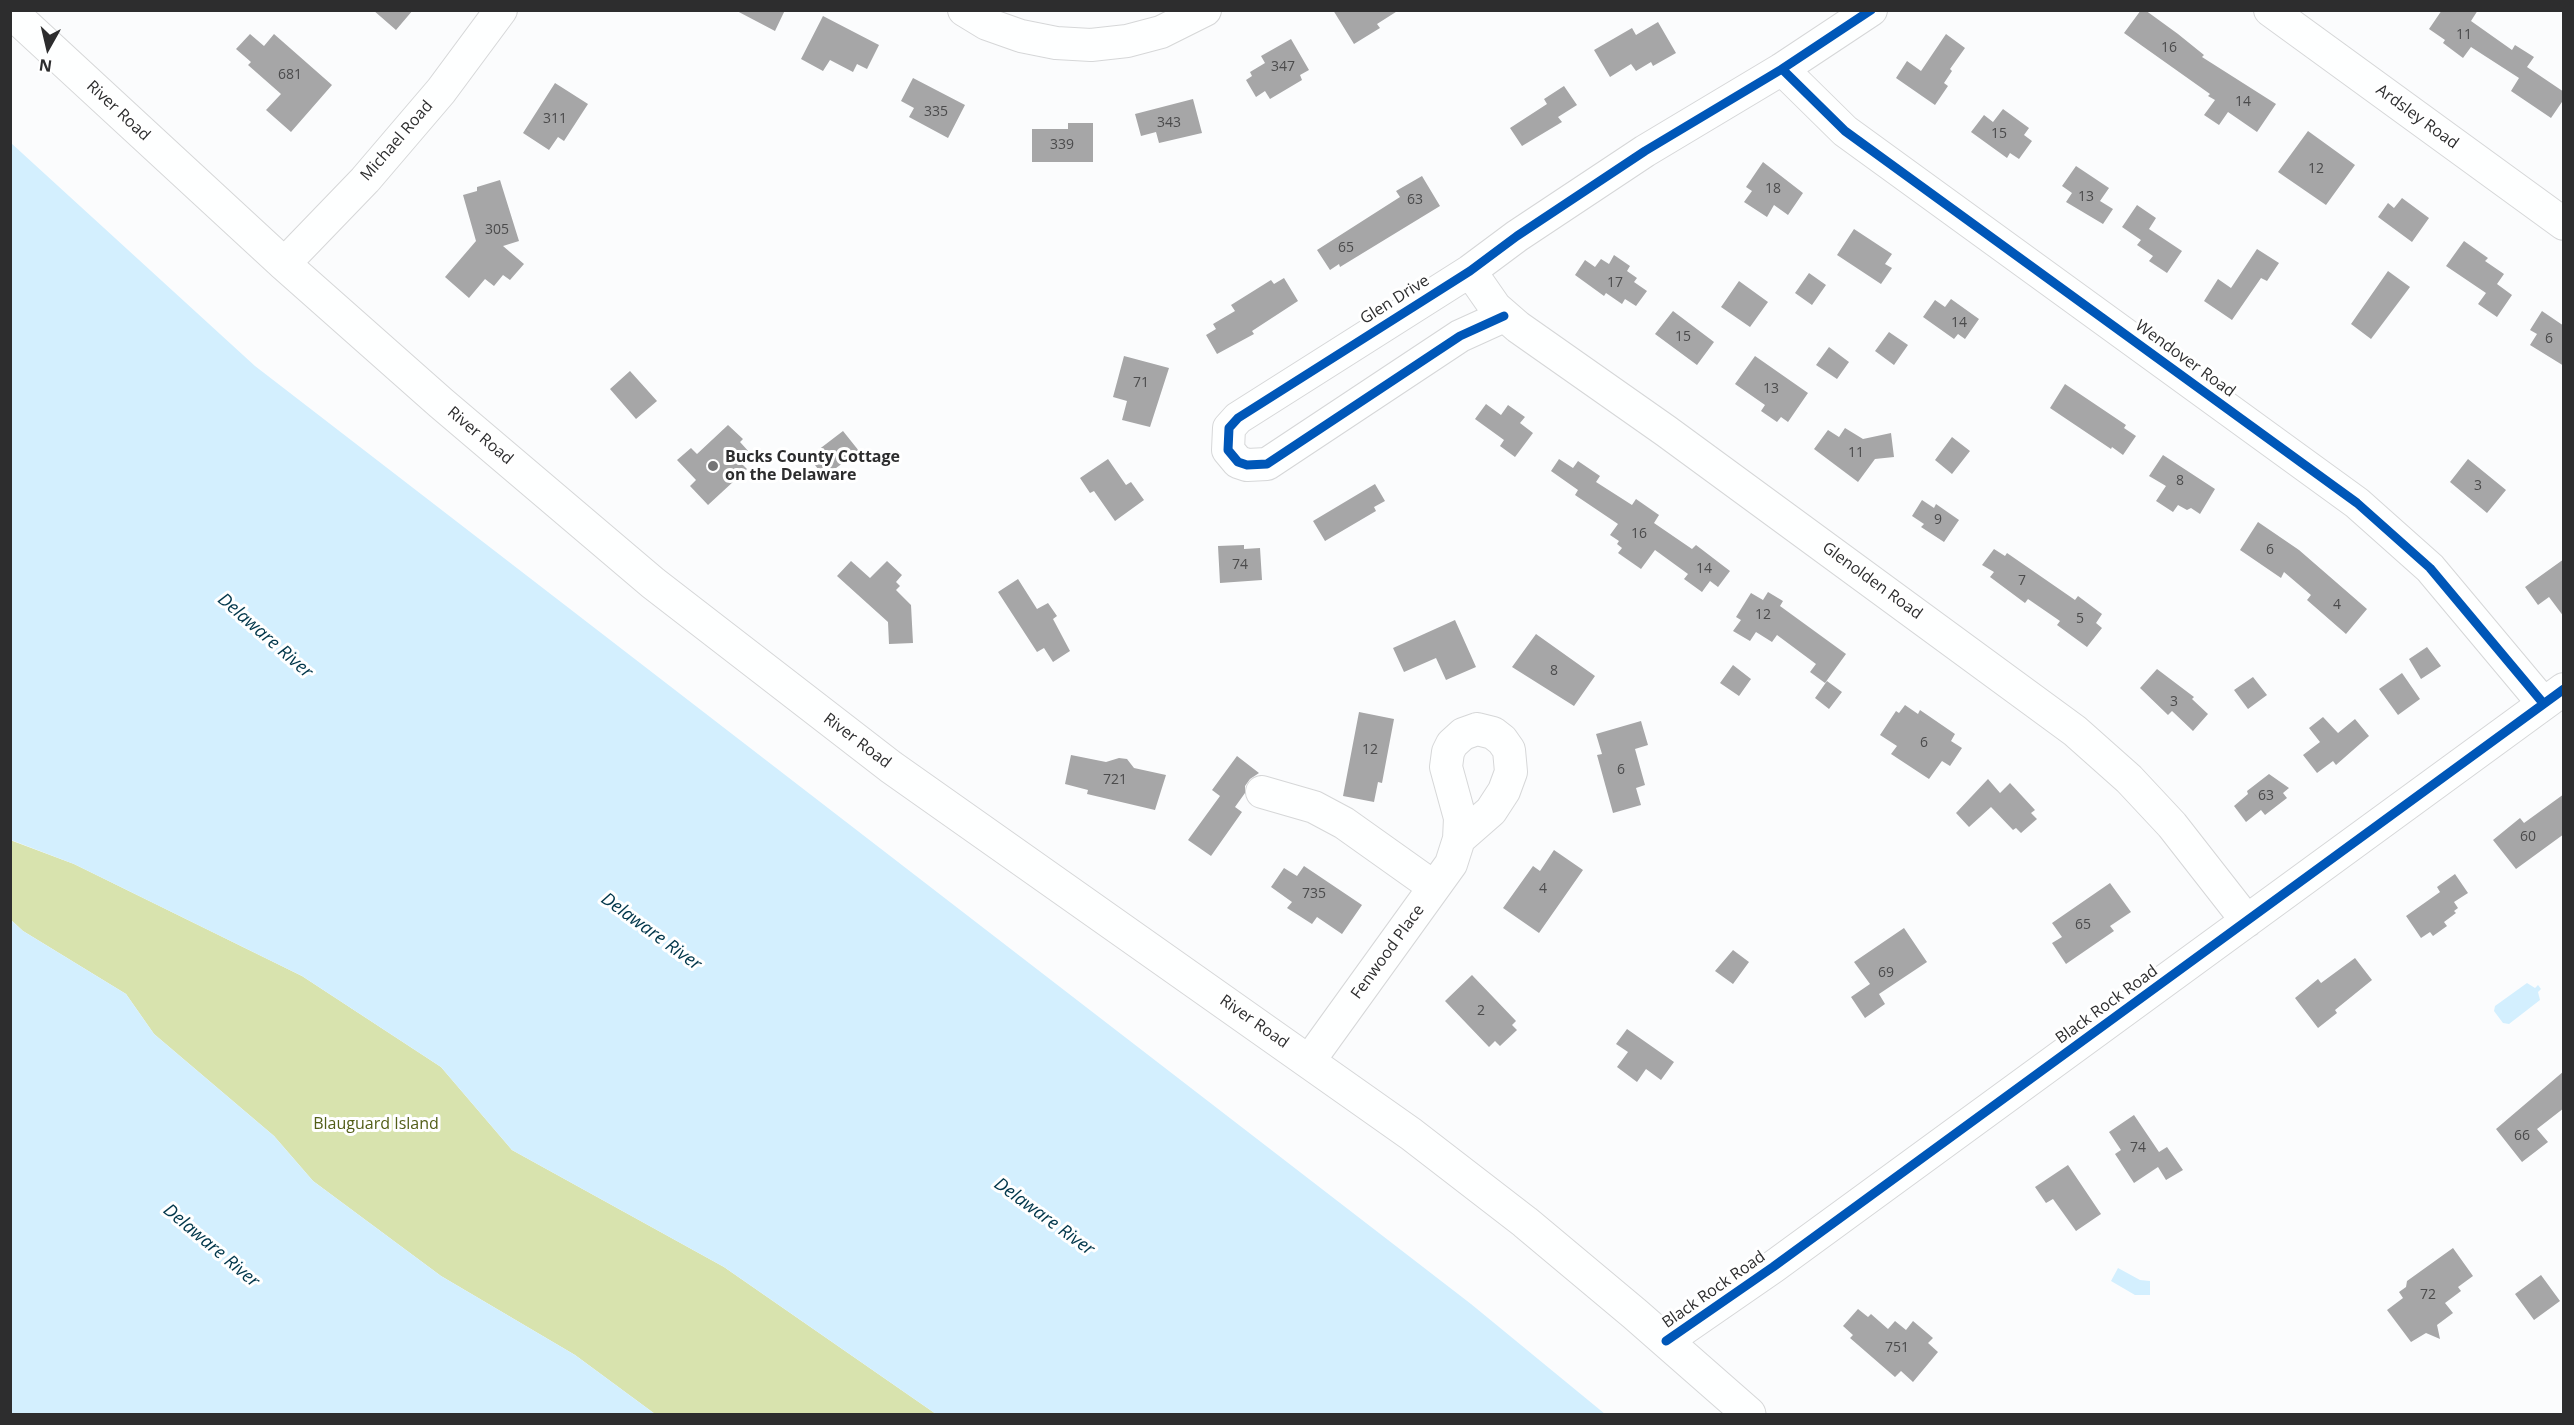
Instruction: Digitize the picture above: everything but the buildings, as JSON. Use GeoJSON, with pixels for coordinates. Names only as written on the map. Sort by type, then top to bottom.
{"type":"FeatureCollection","features":[{"type":"Feature","properties":{"kind":"main road","name":"River Road"},"geometry":{"type":"LineString","coordinates":[[10,11],[284,264],[441,403],[653,583],[739,652],[891,767],[1411,1134],[1525,1222],[1749,1414]]}},
{"type":"Feature","properties":{"kind":"street","name":"Michael Road"},"geometry":{"type":"LineString","coordinates":[[284,264],[372,171],[441,91],[501,10]]}},
{"type":"Feature","properties":{"kind":"street"},"geometry":{"type":"LineString","coordinates":[[964,10],[987,24],[1021,36],[1056,43],[1091,45],[1127,41],[1161,32],[1205,10]]}},
{"type":"Feature","properties":{"kind":"street","name":"Glen Drive"},"geometry":{"type":"LineString","coordinates":[[1504,316],[1460,336],[1279,458],[1267,464],[1256,465],[1238,462],[1232,457],[1226,439],[1229,428],[1238,418],[1470,271],[1517,236],[1645,151],[1782,69],[1870,10]]}},
{"type":"Feature","properties":{"kind":"street","name":"Ardsley Road"},"geometry":{"type":"LineString","coordinates":[[2270,10],[2564,224]]}},
{"type":"Feature","properties":{"kind":"street","name":"Wendover Road"},"geometry":{"type":"LineString","coordinates":[[1782,69],[1845,131],[2348,496],[2395,534],[2553,696]]}},
{"type":"Feature","properties":{"kind":"street","name":"Glenolden Road"},"geometry":{"type":"LineString","coordinates":[[1470,271],[1504,316],[1971,652],[2075,731],[2129,779],[2172,825],[2247,921]]}},
{"type":"Feature","properties":{"kind":"street","name":"Black Rock Road"},"geometry":{"type":"LineString","coordinates":[[1666,1341],[1773,1268],[2553,696]]}},
{"type":"Feature","properties":{"kind":"street"},"geometry":{"type":"LineString","coordinates":[[1262,792],[1314,807],[1344,823],[1434,887]]}},
{"type":"Feature","properties":{"kind":"street","name":"Fenwood Place"},"geometry":{"type":"LineString","coordinates":[[1309,1061],[1450,864],[1459,839]]}},
{"type":"Feature","properties":{"kind":"green space","name":"Blauguard Island"},"geometry":{"type":"Polygon","coordinates":[[[10,840],[74,864],[302,976],[441,1067],[512,1150],[724,1267],[936,1414],[655,1414],[575,1355],[441,1276],[313,1181],[274,1136],[154,1034],[126,994],[23,931],[11,920],[10,840]]]}},
{"type":"Feature","properties":{"kind":"water","name":"Delaware River"},"geometry":{"type":"Polygon","coordinates":[[[11,143],[255,366],[1471,1304],[1605,1414],[936,1414],[724,1267],[512,1150],[441,1067],[302,976],[74,864],[11,840],[11,143]]]}},
{"type":"Feature","properties":{"kind":"water","name":"Delaware River"},"geometry":{"type":"Polygon","coordinates":[[[11,920],[23,931],[126,994],[154,1034],[274,1136],[313,1181],[441,1276],[575,1355],[655,1414],[11,1414],[11,920]]]}},
{"type":"Feature","properties":{"kind":"water"},"geometry":{"type":"Polygon","coordinates":[[[2527,983],[2535,988],[2538,985],[2541,989],[2538,992],[2540,1000],[2509,1024],[2503,1023],[2494,1011],[2495,1006],[2527,983]]]}},
{"type":"Feature","properties":{"kind":"water"},"geometry":{"type":"Polygon","coordinates":[[[2118,1268],[2140,1280],[2150,1281],[2150,1295],[2135,1295],[2111,1281],[2118,1268]]]}},
{"type":"Feature","properties":{"kind":"cycle path"},"geometry":{"type":"LineString","coordinates":[[1504,316],[1460,336],[1267,464],[1247,465],[1238,462],[1228,450],[1229,428],[1238,418],[1470,271],[1517,236],[1645,151],[1782,69],[1871,10]]}},
{"type":"Feature","properties":{"kind":"cycle path"},"geometry":{"type":"LineString","coordinates":[[1782,69],[1845,131],[2357,503],[2430,568],[2543,703]]}},
{"type":"Feature","properties":{"kind":"cycle path"},"geometry":{"type":"LineString","coordinates":[[1666,1341],[1773,1267],[2564,689]]}},
{"type":"Feature","properties":{"kind":"place","name":"Bucks County Cottage on the Delaware"},"geometry":{"type":"Point","coordinates":[713,466]}}]}
